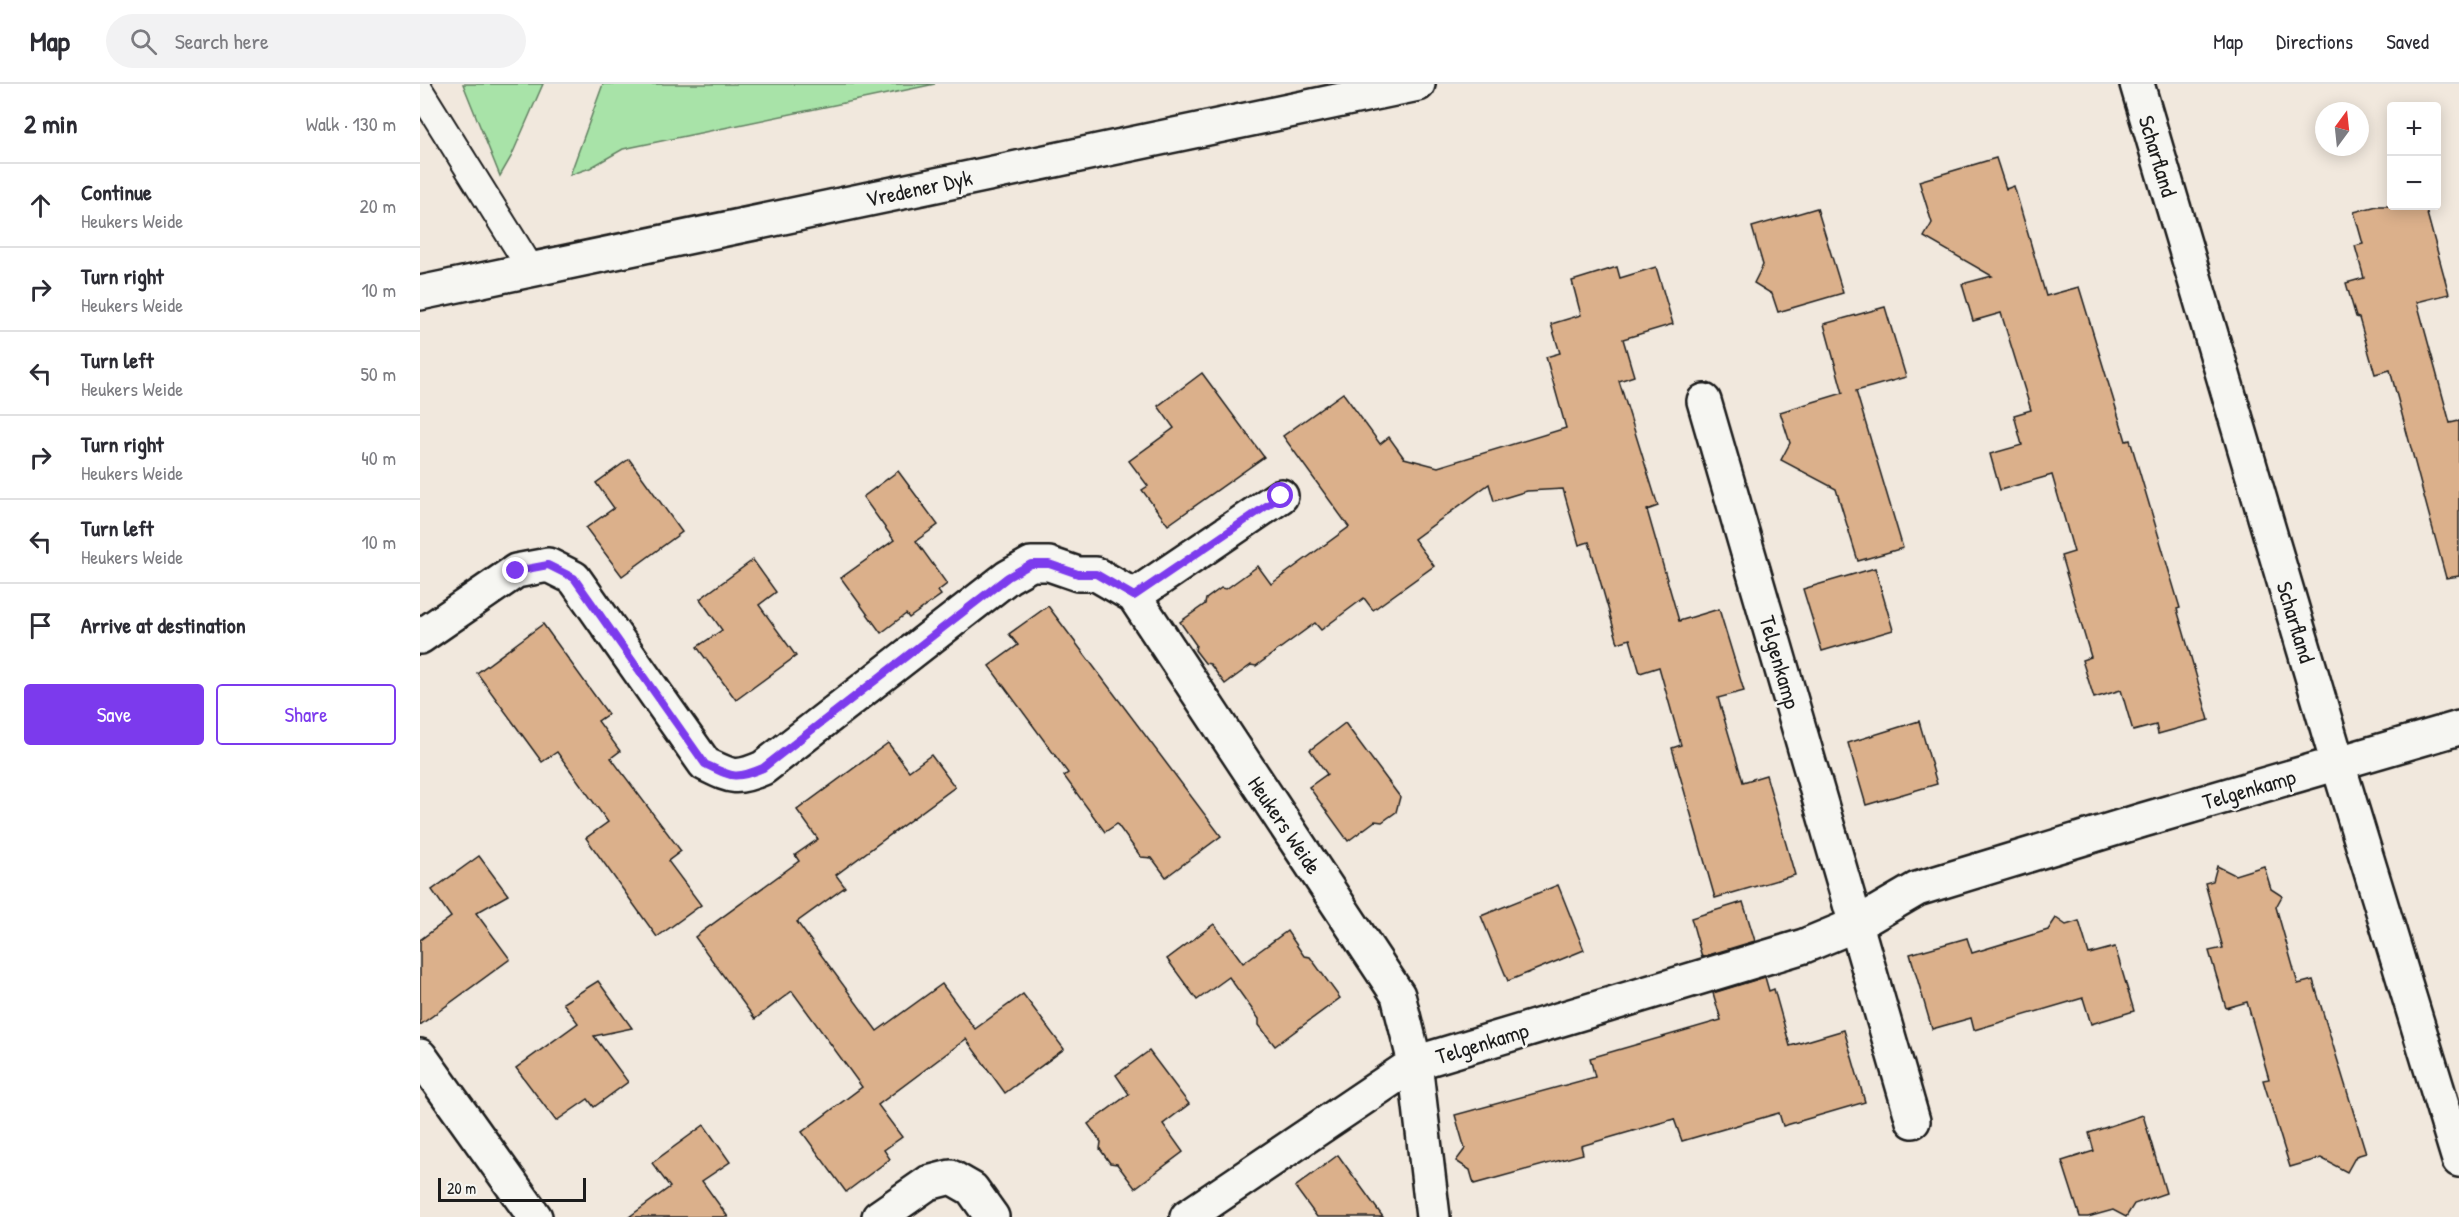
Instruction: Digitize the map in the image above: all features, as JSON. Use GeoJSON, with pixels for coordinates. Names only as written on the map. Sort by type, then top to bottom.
{"type":"FeatureCollection","features":[{"type":"Feature","properties":{"kind":"street","name":"Vredener Dyk"},"geometry":{"type":"LineString","coordinates":[[420,293],[1418,84]]}},
{"type":"Feature","properties":{"kind":"street","name":"Scharfland"},"geometry":{"type":"LineString","coordinates":[[2137,84],[2338,764],[2459,1160]]}},
{"type":"Feature","properties":{"kind":"street","name":"Telgenkamp"},"geometry":{"type":"LineString","coordinates":[[1704,400],[1914,1121]]}},
{"type":"Feature","properties":{"kind":"street"},"geometry":{"type":"LineString","coordinates":[[1134,596],[1281,496]]}},
{"type":"Feature","properties":{"kind":"street","name":"Heukers Weide"},"geometry":{"type":"LineString","coordinates":[[420,637],[516,571],[548,565],[574,578],[705,764],[727,774],[742,777],[763,768],[1008,577],[1031,564],[1049,564],[1078,574],[1096,574],[1134,596],[1398,995],[1415,1063]]}},
{"type":"Feature","properties":{"kind":"street","name":"Telgenkamp"},"geometry":{"type":"LineString","coordinates":[[1187,1217],[1415,1063],[1804,946],[1857,924],[1917,889],[2459,728]]}},
{"type":"Feature","properties":{"kind":"street"},"geometry":{"type":"LineString","coordinates":[[420,1056],[535,1217]]}},
{"type":"Feature","properties":{"kind":"street","name":"Telgenkamp"},"geometry":{"type":"LineString","coordinates":[[1415,1063],[1433,1217]]}},
{"type":"Feature","properties":{"kind":"street"},"geometry":{"type":"LineString","coordinates":[[879,1217],[928,1183],[951,1177],[972,1189],[992,1217]]}},
{"type":"Feature","properties":{"kind":"lane"},"geometry":{"type":"LineString","coordinates":[[420,91],[531,269]]}},
{"type":"Feature","properties":{"kind":"green space"},"geometry":{"type":"Polygon","coordinates":[[[463,84],[543,84],[511,157],[500,176],[463,84]]]}},
{"type":"Feature","properties":{"kind":"green space"},"geometry":{"type":"Polygon","coordinates":[[[603,84],[935,84],[623,149],[590,168],[570,175],[603,84]]]}},
{"type":"Feature","properties":{"kind":"building"},"geometry":{"type":"Polygon","coordinates":[[[1996,158],[2006,189],[2014,186],[2046,296],[2079,287],[2126,441],[2130,440],[2180,608],[2177,609],[2209,720],[2158,734],[2156,725],[2133,731],[2121,690],[2094,698],[2082,660],[2091,657],[2061,556],[2074,552],[2052,475],[2000,490],[1990,454],[2022,445],[2014,415],[2031,410],[2001,313],[1973,321],[1962,284],[1992,276],[1924,237],[1932,223],[1919,181],[1996,158]]]}},
{"type":"Feature","properties":{"kind":"building"},"geometry":{"type":"Polygon","coordinates":[[[2377,206],[2387,206],[2387,210],[2426,210],[2449,294],[2417,302],[2450,423],[2459,421],[2459,576],[2446,578],[2390,370],[2375,374],[2346,283],[2364,278],[2355,246],[2363,244],[2354,212],[2377,206]]]}},
{"type":"Feature","properties":{"kind":"building"},"geometry":{"type":"Polygon","coordinates":[[[1817,208],[1843,293],[1778,312],[1772,294],[1754,283],[1763,265],[1752,227],[1817,208]]]}},
{"type":"Feature","properties":{"kind":"building"},"geometry":{"type":"Polygon","coordinates":[[[1617,267],[1620,278],[1656,267],[1673,324],[1623,339],[1634,376],[1619,381],[1658,506],[1647,510],[1679,621],[1719,609],[1744,691],[1718,698],[1743,782],[1766,775],[1795,875],[1715,898],[1672,748],[1681,745],[1659,667],[1640,673],[1630,639],[1618,643],[1589,542],[1579,545],[1563,489],[1527,491],[1494,501],[1489,484],[1414,539],[1434,566],[1373,610],[1364,598],[1321,630],[1315,623],[1256,666],[1251,665],[1225,684],[1210,664],[1205,663],[1195,650],[1196,645],[1180,622],[1205,604],[1206,599],[1221,588],[1226,589],[1258,566],[1271,584],[1349,527],[1283,436],[1343,393],[1380,444],[1389,437],[1404,458],[1438,467],[1566,428],[1546,357],[1560,353],[1551,324],[1581,315],[1572,281],[1617,267]]]}},
{"type":"Feature","properties":{"kind":"building"},"geometry":{"type":"Polygon","coordinates":[[[1885,307],[1906,377],[1856,391],[1903,548],[1858,561],[1836,489],[1781,460],[1790,443],[1780,412],[1843,393],[1824,324],[1885,307]]]}},
{"type":"Feature","properties":{"kind":"building"},"geometry":{"type":"Polygon","coordinates":[[[1202,373],[1264,457],[1168,525],[1142,490],[1148,486],[1129,461],[1174,428],[1158,406],[1202,373]]]}},
{"type":"Feature","properties":{"kind":"building"},"geometry":{"type":"Polygon","coordinates":[[[629,459],[682,532],[622,576],[586,528],[614,508],[596,483],[629,459]]]}},
{"type":"Feature","properties":{"kind":"building"},"geometry":{"type":"Polygon","coordinates":[[[898,471],[938,525],[916,541],[947,584],[938,591],[941,595],[909,618],[906,614],[881,633],[841,578],[894,540],[863,497],[898,471]]]}},
{"type":"Feature","properties":{"kind":"building"},"geometry":{"type":"Polygon","coordinates":[[[753,560],[776,592],[759,605],[796,656],[736,700],[697,647],[722,630],[700,599],[753,560]]]}},
{"type":"Feature","properties":{"kind":"building"},"geometry":{"type":"Polygon","coordinates":[[[1875,568],[1893,630],[1822,651],[1803,589],[1875,568]]]}},
{"type":"Feature","properties":{"kind":"building"},"geometry":{"type":"Polygon","coordinates":[[[1048,606],[1221,836],[1166,877],[1152,858],[1141,857],[1117,824],[1105,832],[1064,776],[1068,773],[989,666],[1018,645],[1009,634],[1048,606]]]}},
{"type":"Feature","properties":{"kind":"building"},"geometry":{"type":"Polygon","coordinates":[[[543,624],[608,714],[598,721],[620,751],[611,758],[681,851],[668,861],[701,905],[657,937],[586,838],[608,822],[557,752],[542,762],[477,673],[543,624]]]}},
{"type":"Feature","properties":{"kind":"building"},"geometry":{"type":"Polygon","coordinates":[[[1919,721],[1937,784],[1866,805],[1848,743],[1919,721]]]}},
{"type":"Feature","properties":{"kind":"building"},"geometry":{"type":"Polygon","coordinates":[[[1345,723],[1400,797],[1396,812],[1382,822],[1375,821],[1348,841],[1309,787],[1327,774],[1310,750],[1345,723]]]}},
{"type":"Feature","properties":{"kind":"building"},"geometry":{"type":"Polygon","coordinates":[[[888,743],[909,771],[931,755],[955,787],[836,875],[845,887],[797,922],[877,1031],[942,984],[975,1029],[1023,994],[1064,1049],[1005,1093],[966,1039],[878,1105],[902,1137],[884,1150],[890,1159],[846,1192],[802,1132],[862,1087],[792,991],[755,1019],[695,937],[799,861],[795,855],[818,839],[797,810],[888,743]]]}},
{"type":"Feature","properties":{"kind":"building"},"geometry":{"type":"Polygon","coordinates":[[[479,856],[508,895],[476,913],[510,959],[420,1025],[420,940],[451,917],[432,890],[479,856]]]}},
{"type":"Feature","properties":{"kind":"building"},"geometry":{"type":"Polygon","coordinates":[[[2217,866],[2235,875],[2264,866],[2271,889],[2282,896],[2276,907],[2298,984],[2313,980],[2366,1153],[2356,1156],[2347,1172],[2321,1158],[2290,1167],[2263,1080],[2269,1079],[2247,1002],[2226,1008],[2209,951],[2223,948],[2205,883],[2213,881],[2217,866]]]}},
{"type":"Feature","properties":{"kind":"building"},"geometry":{"type":"Polygon","coordinates":[[[1558,885],[1584,950],[1508,981],[1481,916],[1558,885]]]}},
{"type":"Feature","properties":{"kind":"building"},"geometry":{"type":"Polygon","coordinates":[[[1743,902],[1755,941],[1702,957],[1691,918],[1743,902]]]}},
{"type":"Feature","properties":{"kind":"building"},"geometry":{"type":"Polygon","coordinates":[[[2056,918],[2066,925],[2079,921],[2089,954],[2115,947],[2134,1011],[2091,1024],[2083,998],[1974,1030],[1971,1018],[1932,1029],[1910,954],[1967,938],[1972,953],[2048,930],[2056,918]]]}},
{"type":"Feature","properties":{"kind":"building"},"geometry":{"type":"Polygon","coordinates":[[[1214,924],[1243,963],[1287,931],[1304,956],[1310,957],[1340,998],[1275,1046],[1229,977],[1197,1000],[1167,959],[1214,924]]]}},
{"type":"Feature","properties":{"kind":"building"},"geometry":{"type":"Polygon","coordinates":[[[1765,977],[1769,991],[1774,989],[1790,1046],[1844,1030],[1865,1102],[1783,1126],[1779,1113],[1682,1141],[1674,1119],[1581,1146],[1583,1154],[1474,1184],[1470,1170],[1456,1161],[1465,1149],[1455,1115],[1595,1077],[1590,1058],[1721,1020],[1713,993],[1765,977]]]}},
{"type":"Feature","properties":{"kind":"building"},"geometry":{"type":"Polygon","coordinates":[[[598,981],[632,1028],[594,1036],[628,1082],[594,1107],[588,1099],[556,1121],[516,1068],[578,1023],[563,1003],[598,981]]]}},
{"type":"Feature","properties":{"kind":"building"},"geometry":{"type":"Polygon","coordinates":[[[1149,1051],[1189,1104],[1163,1124],[1183,1152],[1135,1188],[1117,1164],[1110,1163],[1100,1149],[1101,1142],[1088,1124],[1129,1094],[1116,1075],[1149,1051]]]}},
{"type":"Feature","properties":{"kind":"building"},"geometry":{"type":"Polygon","coordinates":[[[2143,1115],[2166,1193],[2134,1204],[2126,1217],[2113,1210],[2080,1217],[2062,1161],[2094,1151],[2089,1133],[2143,1115]]]}},
{"type":"Feature","properties":{"kind":"building"},"geometry":{"type":"Polygon","coordinates":[[[704,1125],[730,1162],[702,1181],[728,1217],[629,1217],[670,1187],[652,1163],[704,1125]]]}},
{"type":"Feature","properties":{"kind":"building"},"geometry":{"type":"Polygon","coordinates":[[[1338,1155],[1383,1217],[1317,1217],[1295,1187],[1338,1155]]]}},
{"type":"Feature","properties":{"kind":"route"},"geometry":{"type":"LineString","coordinates":[[516,571],[548,565],[574,578],[705,764],[727,774],[742,777],[763,768],[1008,577],[1031,564],[1049,564],[1078,574],[1096,574],[1134,596],[1281,496]]}}]}
